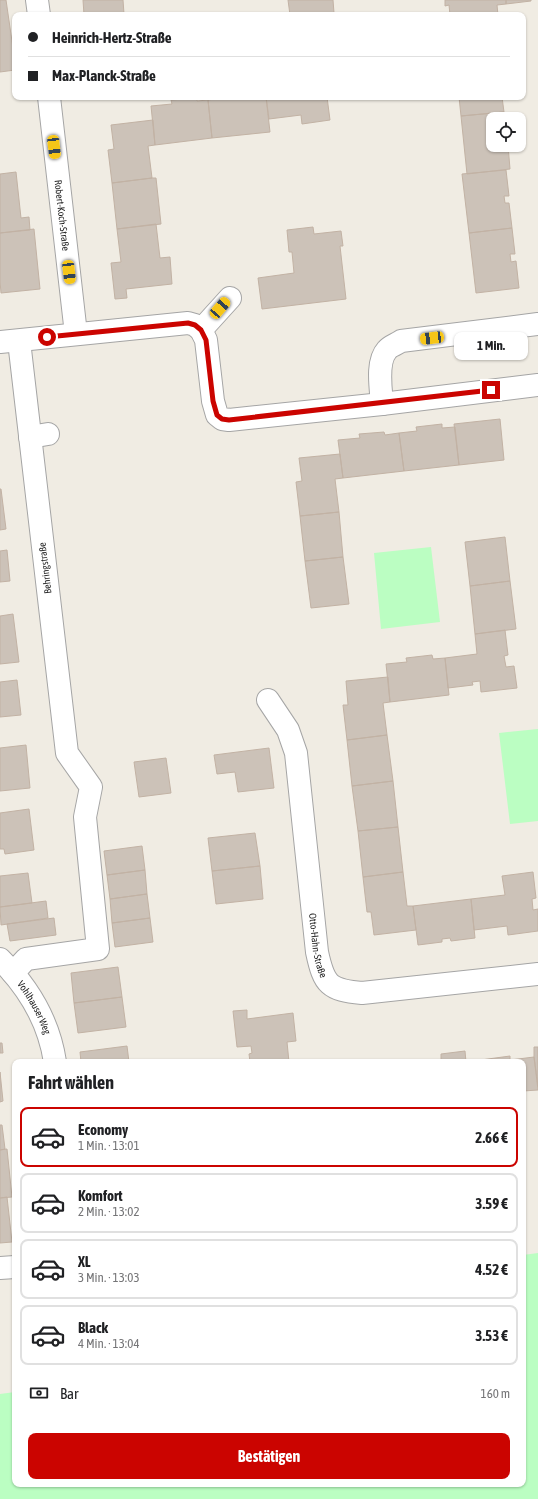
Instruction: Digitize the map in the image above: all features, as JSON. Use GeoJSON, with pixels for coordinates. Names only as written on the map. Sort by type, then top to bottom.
{"type":"FeatureCollection","features":[{"type":"Feature","properties":{"kind":"street"},"geometry":{"type":"LineString","coordinates":[[37,0],[39,12]]}},
{"type":"Feature","properties":{"kind":"street","name":"Robert-Koch-Straße"},"geometry":{"type":"LineString","coordinates":[[54,100],[76,334]]}},
{"type":"Feature","properties":{"kind":"street"},"geometry":{"type":"LineString","coordinates":[[201,330],[230,298]]}},
{"type":"Feature","properties":{"kind":"street"},"geometry":{"type":"LineString","coordinates":[[9,342],[188,323],[195,325],[201,330],[206,340],[213,401],[217,415],[222,419],[229,420],[382,404],[538,384]]}},
{"type":"Feature","properties":{"kind":"street"},"geometry":{"type":"LineString","coordinates":[[382,404],[380,377],[381,362],[387,350],[401,341],[538,324]]}},
{"type":"Feature","properties":{"kind":"street","name":"Behringstraße"},"geometry":{"type":"LineString","coordinates":[[6,966],[26,959],[98,949],[85,817],[91,787],[67,753],[39,436],[9,342]]}},
{"type":"Feature","properties":{"kind":"street","name":"Otto-Hahn-Straße"},"geometry":{"type":"LineString","coordinates":[[268,700],[288,730],[296,753],[317,952],[321,971],[330,985],[342,991],[362,993],[538,974]]}},
{"type":"Feature","properties":{"kind":"street","name":"Vohlhauser Weg"},"geometry":{"type":"LineString","coordinates":[[6,966],[28,992],[39,1011],[47,1030],[54,1059]]}},
{"type":"Feature","properties":{"kind":"street"},"geometry":{"type":"LineString","coordinates":[[0,1268],[12,1267]]}},
{"type":"Feature","properties":{"kind":"green space"},"geometry":{"type":"Polygon","coordinates":[[[431,547],[440,622],[381,629],[374,553],[431,547]]]}},
{"type":"Feature","properties":{"kind":"green space"},"geometry":{"type":"Polygon","coordinates":[[[538,729],[538,821],[510,824],[499,733],[538,729]]]}},
{"type":"Feature","properties":{"kind":"green space"},"geometry":{"type":"Polygon","coordinates":[[[538,1253],[538,1499],[0,1499],[0,1394],[12,1392],[12,1487],[526,1487],[526,1255],[538,1253]]]}},
{"type":"Feature","properties":{"kind":"building"},"geometry":{"type":"Polygon","coordinates":[[[0,0],[6,0],[12,41],[12,70],[0,72],[0,0]]]}},
{"type":"Feature","properties":{"kind":"building"},"geometry":{"type":"Polygon","coordinates":[[[83,0],[123,0],[124,12],[84,12],[83,0]]]}},
{"type":"Feature","properties":{"kind":"building"},"geometry":{"type":"Polygon","coordinates":[[[288,0],[333,0],[334,12],[290,12],[288,0]]]}},
{"type":"Feature","properties":{"kind":"building"},"geometry":{"type":"Polygon","coordinates":[[[445,0],[506,0],[506,4],[497,5],[498,12],[450,12],[449,5],[445,6],[445,0]]]}},
{"type":"Feature","properties":{"kind":"building"},"geometry":{"type":"Polygon","coordinates":[[[506,0],[531,0],[531,1],[506,4],[506,0]]]}},
{"type":"Feature","properties":{"kind":"building"},"geometry":{"type":"Polygon","coordinates":[[[171,100],[208,100],[212,138],[155,145],[151,106],[172,104],[171,100]]]}},
{"type":"Feature","properties":{"kind":"building"},"geometry":{"type":"Polygon","coordinates":[[[208,100],[266,100],[270,132],[212,138],[208,100]]]}},
{"type":"Feature","properties":{"kind":"building"},"geometry":{"type":"Polygon","coordinates":[[[266,100],[327,100],[330,120],[302,124],[301,115],[269,119],[266,100]]]}},
{"type":"Feature","properties":{"kind":"building"},"geometry":{"type":"Polygon","coordinates":[[[459,100],[502,100],[504,112],[486,112],[486,114],[461,116],[459,100]]]}},
{"type":"Feature","properties":{"kind":"building"},"geometry":{"type":"Polygon","coordinates":[[[486,114],[486,152],[509,152],[510,169],[467,174],[461,116],[486,114]]]}},
{"type":"Feature","properties":{"kind":"building"},"geometry":{"type":"Polygon","coordinates":[[[153,120],[155,145],[148,146],[152,178],[112,183],[108,150],[114,149],[111,125],[153,120]]]}},
{"type":"Feature","properties":{"kind":"building"},"geometry":{"type":"Polygon","coordinates":[[[506,170],[509,196],[504,196],[505,203],[509,203],[512,228],[469,233],[462,174],[506,170]]]}},
{"type":"Feature","properties":{"kind":"building"},"geometry":{"type":"Polygon","coordinates":[[[16,172],[21,218],[29,217],[30,230],[0,233],[0,174],[16,172]]]}},
{"type":"Feature","properties":{"kind":"building"},"geometry":{"type":"Polygon","coordinates":[[[156,178],[161,224],[117,229],[112,183],[156,178]]]}},
{"type":"Feature","properties":{"kind":"building"},"geometry":{"type":"Polygon","coordinates":[[[156,224],[160,258],[170,257],[172,284],[126,289],[127,298],[115,299],[111,263],[121,262],[117,229],[156,224]]]}},
{"type":"Feature","properties":{"kind":"building"},"geometry":{"type":"Polygon","coordinates":[[[313,227],[314,234],[341,231],[343,246],[340,246],[346,299],[262,309],[258,278],[294,273],[292,252],[289,252],[287,230],[313,227]]]}},
{"type":"Feature","properties":{"kind":"building"},"geometry":{"type":"Polygon","coordinates":[[[512,228],[515,254],[510,254],[511,262],[516,261],[519,288],[476,293],[469,233],[512,228]]]}},
{"type":"Feature","properties":{"kind":"building"},"geometry":{"type":"Polygon","coordinates":[[[34,229],[40,289],[1,293],[0,233],[34,229]]]}},
{"type":"Feature","properties":{"kind":"building"},"geometry":{"type":"Polygon","coordinates":[[[500,419],[504,460],[459,465],[454,424],[500,419]]]}},
{"type":"Feature","properties":{"kind":"building"},"geometry":{"type":"Polygon","coordinates":[[[442,424],[442,428],[455,427],[459,465],[404,471],[399,433],[417,431],[416,427],[442,424]]]}},
{"type":"Feature","properties":{"kind":"building"},"geometry":{"type":"Polygon","coordinates":[[[384,432],[385,435],[399,433],[404,471],[343,478],[338,440],[360,438],[359,434],[384,432]]]}},
{"type":"Feature","properties":{"kind":"building"},"geometry":{"type":"Polygon","coordinates":[[[340,454],[343,478],[335,479],[339,512],[300,516],[296,482],[302,481],[299,458],[340,454]]]}},
{"type":"Feature","properties":{"kind":"building"},"geometry":{"type":"Polygon","coordinates":[[[0,489],[6,529],[0,530],[0,489]]]}},
{"type":"Feature","properties":{"kind":"building"},"geometry":{"type":"Polygon","coordinates":[[[339,512],[343,557],[305,561],[300,516],[339,512]]]}},
{"type":"Feature","properties":{"kind":"building"},"geometry":{"type":"Polygon","coordinates":[[[505,537],[510,581],[470,586],[465,542],[505,537]]]}},
{"type":"Feature","properties":{"kind":"building"},"geometry":{"type":"Polygon","coordinates":[[[7,550],[10,581],[0,582],[0,551],[7,550]]]}},
{"type":"Feature","properties":{"kind":"building"},"geometry":{"type":"Polygon","coordinates":[[[343,557],[349,604],[311,608],[305,561],[343,557]]]}},
{"type":"Feature","properties":{"kind":"building"},"geometry":{"type":"Polygon","coordinates":[[[510,581],[516,629],[475,634],[470,586],[510,581]]]}},
{"type":"Feature","properties":{"kind":"building"},"geometry":{"type":"Polygon","coordinates":[[[13,614],[19,662],[0,664],[0,616],[13,614]]]}},
{"type":"Feature","properties":{"kind":"building"},"geometry":{"type":"Polygon","coordinates":[[[505,630],[508,655],[504,656],[506,667],[514,666],[517,688],[481,692],[480,681],[472,682],[473,685],[448,688],[445,658],[477,654],[475,634],[505,630]]]}},
{"type":"Feature","properties":{"kind":"building"},"geometry":{"type":"Polygon","coordinates":[[[432,655],[433,659],[445,658],[449,695],[390,702],[386,664],[407,662],[406,658],[432,655]]]}},
{"type":"Feature","properties":{"kind":"building"},"geometry":{"type":"Polygon","coordinates":[[[388,677],[390,702],[383,703],[387,735],[347,740],[343,705],[348,705],[346,681],[388,677]]]}},
{"type":"Feature","properties":{"kind":"building"},"geometry":{"type":"Polygon","coordinates":[[[17,680],[21,715],[0,717],[0,682],[17,680]]]}},
{"type":"Feature","properties":{"kind":"building"},"geometry":{"type":"Polygon","coordinates":[[[387,735],[393,781],[352,786],[347,740],[387,735]]]}},
{"type":"Feature","properties":{"kind":"building"},"geometry":{"type":"Polygon","coordinates":[[[26,745],[30,788],[0,791],[0,748],[26,745]]]}},
{"type":"Feature","properties":{"kind":"building"},"geometry":{"type":"Polygon","coordinates":[[[269,748],[274,788],[238,792],[235,772],[217,774],[214,755],[269,748]]]}},
{"type":"Feature","properties":{"kind":"building"},"geometry":{"type":"Polygon","coordinates":[[[166,758],[171,793],[139,797],[134,762],[166,758]]]}},
{"type":"Feature","properties":{"kind":"building"},"geometry":{"type":"Polygon","coordinates":[[[393,781],[398,827],[358,831],[352,786],[393,781]]]}},
{"type":"Feature","properties":{"kind":"building"},"geometry":{"type":"Polygon","coordinates":[[[29,809],[34,850],[5,854],[4,849],[0,849],[0,813],[29,809]]]}},
{"type":"Feature","properties":{"kind":"building"},"geometry":{"type":"Polygon","coordinates":[[[398,827],[403,872],[363,877],[358,831],[398,827]]]}},
{"type":"Feature","properties":{"kind":"building"},"geometry":{"type":"Polygon","coordinates":[[[255,833],[260,866],[212,871],[208,838],[255,833]]]}},
{"type":"Feature","properties":{"kind":"building"},"geometry":{"type":"Polygon","coordinates":[[[142,846],[145,870],[107,875],[104,851],[142,846]]]}},
{"type":"Feature","properties":{"kind":"building"},"geometry":{"type":"Polygon","coordinates":[[[260,866],[263,899],[216,904],[212,871],[260,866]]]}},
{"type":"Feature","properties":{"kind":"building"},"geometry":{"type":"Polygon","coordinates":[[[145,870],[147,894],[110,899],[107,875],[145,870]]]}},
{"type":"Feature","properties":{"kind":"building"},"geometry":{"type":"Polygon","coordinates":[[[403,872],[407,906],[413,906],[416,930],[374,935],[371,912],[367,912],[363,877],[403,872]]]}},
{"type":"Feature","properties":{"kind":"building"},"geometry":{"type":"Polygon","coordinates":[[[533,872],[536,898],[532,899],[533,910],[538,909],[538,931],[508,935],[507,926],[474,930],[471,899],[505,895],[502,876],[533,872]]]}},
{"type":"Feature","properties":{"kind":"building"},"geometry":{"type":"Polygon","coordinates":[[[28,873],[32,903],[0,907],[0,876],[28,873]]]}},
{"type":"Feature","properties":{"kind":"building"},"geometry":{"type":"Polygon","coordinates":[[[147,894],[150,918],[112,923],[110,899],[147,894]]]}},
{"type":"Feature","properties":{"kind":"building"},"geometry":{"type":"Polygon","coordinates":[[[471,899],[475,938],[451,941],[450,938],[442,939],[442,942],[418,945],[413,906],[471,899]]]}},
{"type":"Feature","properties":{"kind":"building"},"geometry":{"type":"Polygon","coordinates":[[[46,901],[48,918],[1,925],[0,907],[46,901]]]}},
{"type":"Feature","properties":{"kind":"building"},"geometry":{"type":"Polygon","coordinates":[[[54,918],[56,935],[10,941],[7,924],[54,918]]]}},
{"type":"Feature","properties":{"kind":"building"},"geometry":{"type":"Polygon","coordinates":[[[150,918],[153,942],[115,947],[112,923],[150,918]]]}},
{"type":"Feature","properties":{"kind":"building"},"geometry":{"type":"Polygon","coordinates":[[[118,967],[122,997],[74,1003],[71,973],[118,967]]]}},
{"type":"Feature","properties":{"kind":"building"},"geometry":{"type":"Polygon","coordinates":[[[122,997],[126,1027],[78,1033],[74,1003],[122,997]]]}},
{"type":"Feature","properties":{"kind":"building"},"geometry":{"type":"Polygon","coordinates":[[[247,1010],[247,1019],[293,1013],[296,1041],[287,1042],[289,1059],[250,1059],[249,1054],[252,1053],[251,1046],[237,1047],[233,1011],[247,1010]]]}},
{"type":"Feature","properties":{"kind":"building"},"geometry":{"type":"Polygon","coordinates":[[[0,1043],[2,1043],[3,1053],[0,1053],[0,1043]]]}},
{"type":"Feature","properties":{"kind":"building"},"geometry":{"type":"Polygon","coordinates":[[[127,1046],[129,1059],[81,1059],[80,1052],[127,1046]]]}},
{"type":"Feature","properties":{"kind":"building"},"geometry":{"type":"Polygon","coordinates":[[[534,1047],[538,1047],[538,1086],[534,1057],[534,1047]]]}},
{"type":"Feature","properties":{"kind":"building"},"geometry":{"type":"Polygon","coordinates":[[[465,1051],[466,1059],[441,1059],[441,1054],[465,1051]]]}},
{"type":"Feature","properties":{"kind":"building"},"geometry":{"type":"Polygon","coordinates":[[[510,1056],[510,1059],[488,1059],[510,1056]]]}},
{"type":"Feature","properties":{"kind":"building"},"geometry":{"type":"Polygon","coordinates":[[[534,1057],[538,1090],[526,1091],[526,1059],[518,1059],[534,1057]]]}},
{"type":"Feature","properties":{"kind":"building"},"geometry":{"type":"Polygon","coordinates":[[[0,1072],[3,1101],[0,1102],[0,1072]]]}},
{"type":"Feature","properties":{"kind":"building"},"geometry":{"type":"Polygon","coordinates":[[[0,1125],[2,1125],[5,1149],[0,1150],[0,1125]]]}},
{"type":"Feature","properties":{"kind":"building"},"geometry":{"type":"Polygon","coordinates":[[[7,1149],[12,1197],[0,1198],[0,1150],[7,1149]]]}},
{"type":"Feature","properties":{"kind":"building"},"geometry":{"type":"Polygon","coordinates":[[[7,1197],[12,1242],[0,1243],[0,1198],[7,1197]]]}},
{"type":"Feature","properties":{"kind":"route"},"geometry":{"type":"LineString","coordinates":[[47,337],[188,323],[195,325],[201,330],[206,340],[213,401],[217,415],[222,419],[229,420],[382,404],[491,390]]}}]}
